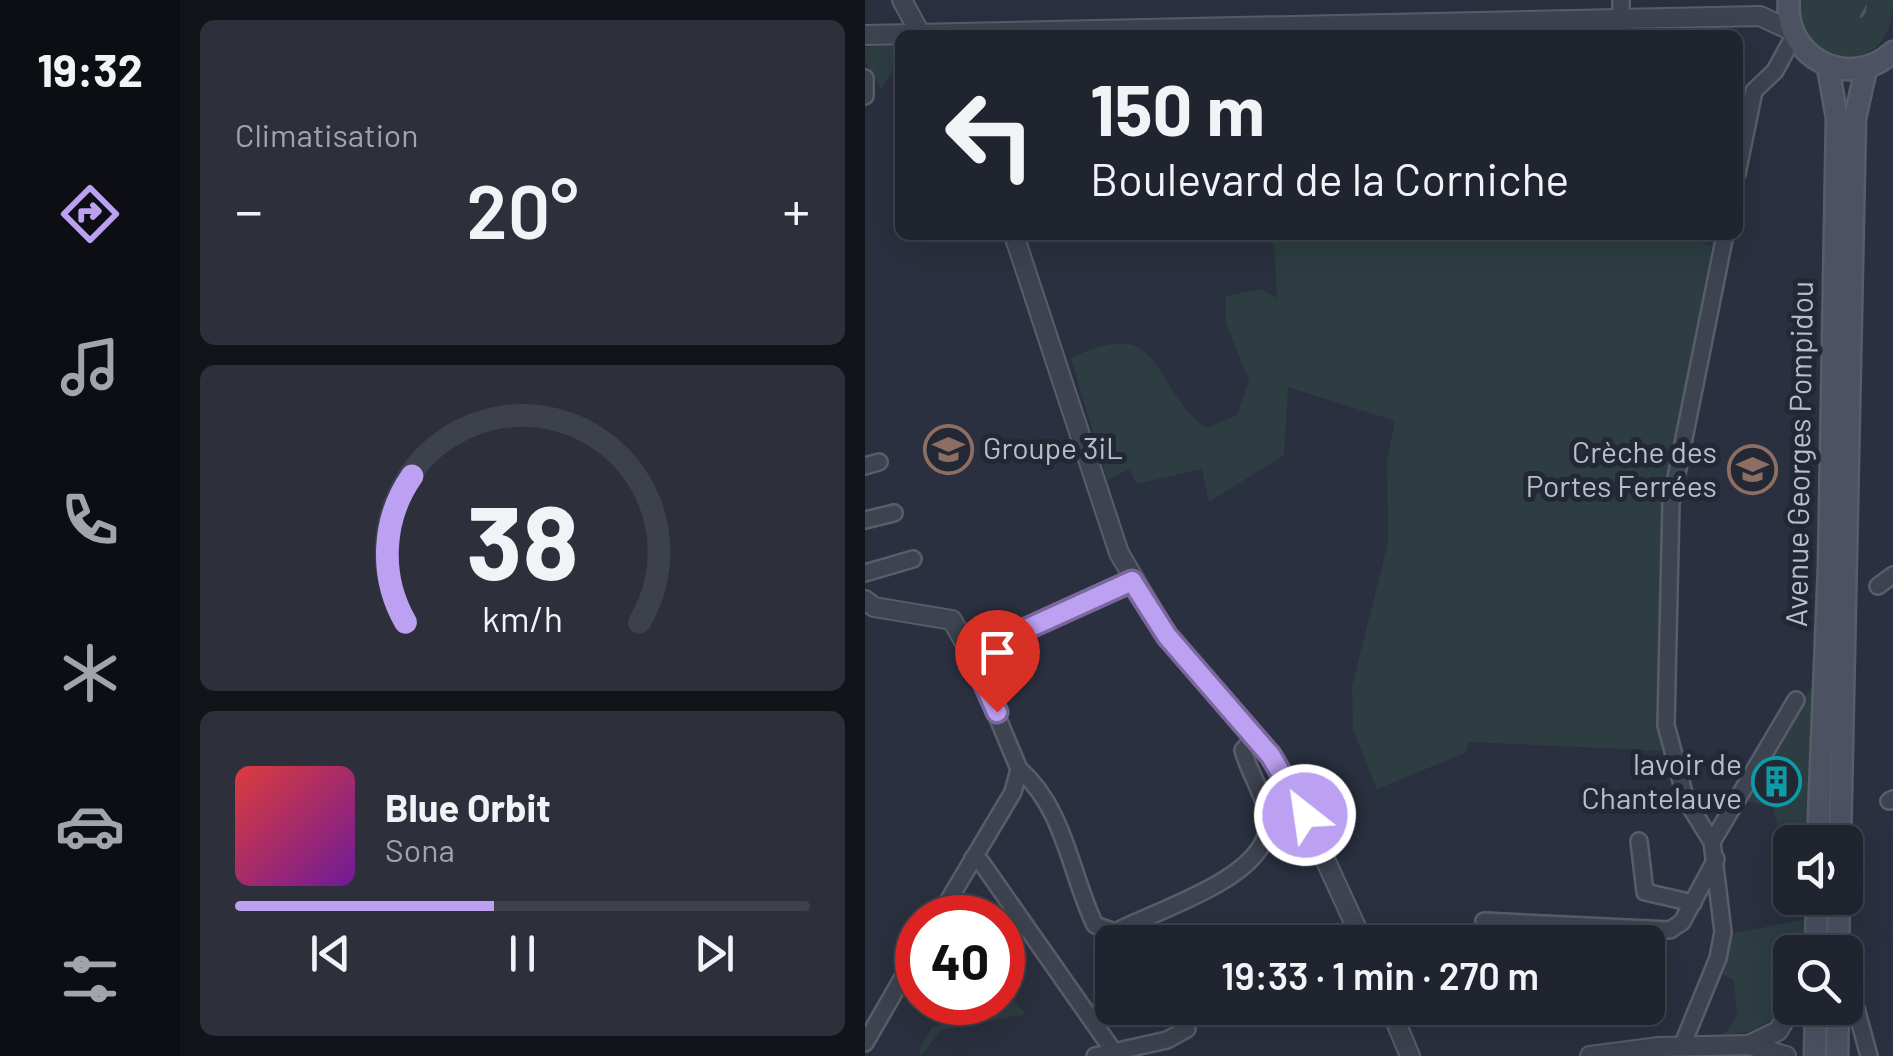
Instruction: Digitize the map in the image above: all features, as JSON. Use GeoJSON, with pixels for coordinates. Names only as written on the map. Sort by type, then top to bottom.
{"type":"FeatureCollection","features":[{"type":"Feature","properties":{"kind":"main road"},"geometry":{"type":"LineString","coordinates":[[1789,0],[1793,33],[1820,62],[1884,60]]}},
{"type":"Feature","properties":{"kind":"main road","name":"Avenue Georges Pompidou"},"geometry":{"type":"LineString","coordinates":[[1840,825],[1855,118],[1884,60]]}},
{"type":"Feature","properties":{"kind":"main road","name":"Avenue Georges Pompidou"},"geometry":{"type":"LineString","coordinates":[[1820,62],[1837,118],[1820,825]]}},
{"type":"Feature","properties":{"kind":"main road"},"geometry":{"type":"LineString","coordinates":[[1815,1025],[1815,1056]]}},
{"type":"Feature","properties":{"kind":"main road"},"geometry":{"type":"LineString","coordinates":[[1837,1056],[1838,1025]]}},
{"type":"Feature","properties":{"kind":"street"},"geometry":{"type":"LineString","coordinates":[[902,0],[917,30]]}},
{"type":"Feature","properties":{"kind":"street"},"geometry":{"type":"LineString","coordinates":[[1759,16],[1781,0]]}},
{"type":"Feature","properties":{"kind":"street"},"geometry":{"type":"LineString","coordinates":[[1007,30],[1621,9],[1759,16],[1793,33],[1775,71],[1754,91],[1743,145]]}},
{"type":"Feature","properties":{"kind":"street"},"geometry":{"type":"LineString","coordinates":[[865,35],[895,34]]}},
{"type":"Feature","properties":{"kind":"street"},"geometry":{"type":"LineString","coordinates":[[1775,71],[1820,62]]}},
{"type":"Feature","properties":{"kind":"street"},"geometry":{"type":"LineString","coordinates":[[865,78],[865,96]]}},
{"type":"Feature","properties":{"kind":"street"},"geometry":{"type":"LineString","coordinates":[[1016,240],[1111,536],[1132,581],[1167,636],[1255,737],[1295,794],[1355,925]]}},
{"type":"Feature","properties":{"kind":"street"},"geometry":{"type":"LineString","coordinates":[[1681,1046],[1717,958],[1723,932],[1712,842],[1686,800],[1667,725],[1671,503],[1724,240]]}},
{"type":"Feature","properties":{"kind":"street"},"geometry":{"type":"LineString","coordinates":[[865,520],[894,513]]}},
{"type":"Feature","properties":{"kind":"street"},"geometry":{"type":"LineString","coordinates":[[865,573],[913,558]]}},
{"type":"Feature","properties":{"kind":"street"},"geometry":{"type":"LineString","coordinates":[[1878,586],[1893,576]]}},
{"type":"Feature","properties":{"kind":"street"},"geometry":{"type":"LineString","coordinates":[[971,654],[1132,581]]}},
{"type":"Feature","properties":{"kind":"street"},"geometry":{"type":"LineString","coordinates":[[868,610],[953,620],[1019,770],[1038,786],[1077,867],[1079,892],[1095,925],[1115,932],[1252,864],[1268,830],[1262,800],[1243,750],[1255,737]]}},
{"type":"Feature","properties":{"kind":"street"},"geometry":{"type":"LineString","coordinates":[[1712,842],[1796,700]]}},
{"type":"Feature","properties":{"kind":"street"},"geometry":{"type":"LineString","coordinates":[[951,895],[1013,792],[1019,770]]}},
{"type":"Feature","properties":{"kind":"street"},"geometry":{"type":"LineString","coordinates":[[1639,841],[1645,892],[1693,903]]}},
{"type":"Feature","properties":{"kind":"street"},"geometry":{"type":"LineString","coordinates":[[973,858],[981,862],[1114,1052]]}},
{"type":"Feature","properties":{"kind":"street"},"geometry":{"type":"LineString","coordinates":[[1484,921],[1653,933],[1670,930],[1682,922],[1716,860]]}},
{"type":"Feature","properties":{"kind":"street"},"geometry":{"type":"LineString","coordinates":[[865,1043],[895,991]]}},
{"type":"Feature","properties":{"kind":"street"},"geometry":{"type":"LineString","coordinates":[[1397,1025],[1410,1056]]}},
{"type":"Feature","properties":{"kind":"street"},"geometry":{"type":"LineString","coordinates":[[1749,1045],[1778,1031],[1782,1025]]}},
{"type":"Feature","properties":{"kind":"street"},"geometry":{"type":"LineString","coordinates":[[1861,1025],[1869,1056]]}},
{"type":"Feature","properties":{"kind":"street"},"geometry":{"type":"LineString","coordinates":[[1095,1056],[1167,1040],[1187,1029]]}},
{"type":"Feature","properties":{"kind":"street"},"geometry":{"type":"LineString","coordinates":[[1590,1056],[1681,1046],[1749,1045],[1785,1056]]}},
{"type":"Feature","properties":{"kind":"green space"},"geometry":{"type":"Polygon","coordinates":[[[1803,0],[1893,0],[1889,28],[1877,46],[1861,56],[1843,57],[1826,52],[1812,40],[1803,23],[1803,0]]]}},
{"type":"Feature","properties":{"kind":"green space"},"geometry":{"type":"Polygon","coordinates":[[[1826,0],[1867,0],[1866,13],[1857,24],[1837,25],[1827,16],[1826,0]]]}},
{"type":"Feature","properties":{"kind":"green space"},"geometry":{"type":"Polygon","coordinates":[[[895,44],[895,69],[881,89],[865,61],[865,47],[895,44]]]}},
{"type":"Feature","properties":{"kind":"green space"},"geometry":{"type":"Polygon","coordinates":[[[1259,240],[1690,240],[1712,246],[1684,391],[1664,537],[1666,751],[1469,742],[1465,753],[1377,789],[1353,730],[1352,686],[1388,543],[1387,459],[1395,421],[1288,387],[1284,455],[1209,502],[1202,469],[1136,484],[1130,469],[1107,480],[1071,358],[1102,346],[1124,344],[1140,349],[1206,428],[1237,415],[1249,381],[1226,323],[1226,296],[1261,289],[1277,298],[1274,244],[1259,240]]]}},
{"type":"Feature","properties":{"kind":"green space"},"geometry":{"type":"Polygon","coordinates":[[[1813,685],[1813,825],[1778,825],[1773,808],[1747,801],[1743,795],[1813,685]]]}},
{"type":"Feature","properties":{"kind":"green space"},"geometry":{"type":"Polygon","coordinates":[[[1812,918],[1808,935],[1773,935],[1773,1017],[1758,1028],[1725,1034],[1737,1016],[1734,980],[1722,974],[1730,934],[1812,918]]]}},
{"type":"Feature","properties":{"kind":"green space"},"geometry":{"type":"Polygon","coordinates":[[[968,1025],[941,1030],[921,1056],[919,1049],[932,1027],[968,1025]]]}},
{"type":"Feature","properties":{"kind":"place","name":"Groupe 3iL"},"geometry":{"type":"Point","coordinates":[948,449]}},
{"type":"Feature","properties":{"kind":"place","name":"Crèche des Portes Ferrées"},"geometry":{"type":"Point","coordinates":[1752,470]}},
{"type":"Feature","properties":{"kind":"place","name":"lavoir de Chantelauve"},"geometry":{"type":"Point","coordinates":[1777,782]}},
{"type":"Feature","properties":{"kind":"route"},"geometry":{"type":"LineString","coordinates":[[997,712],[971,654],[1132,581],[1167,636],[1271,756],[1305,815]]}}]}
